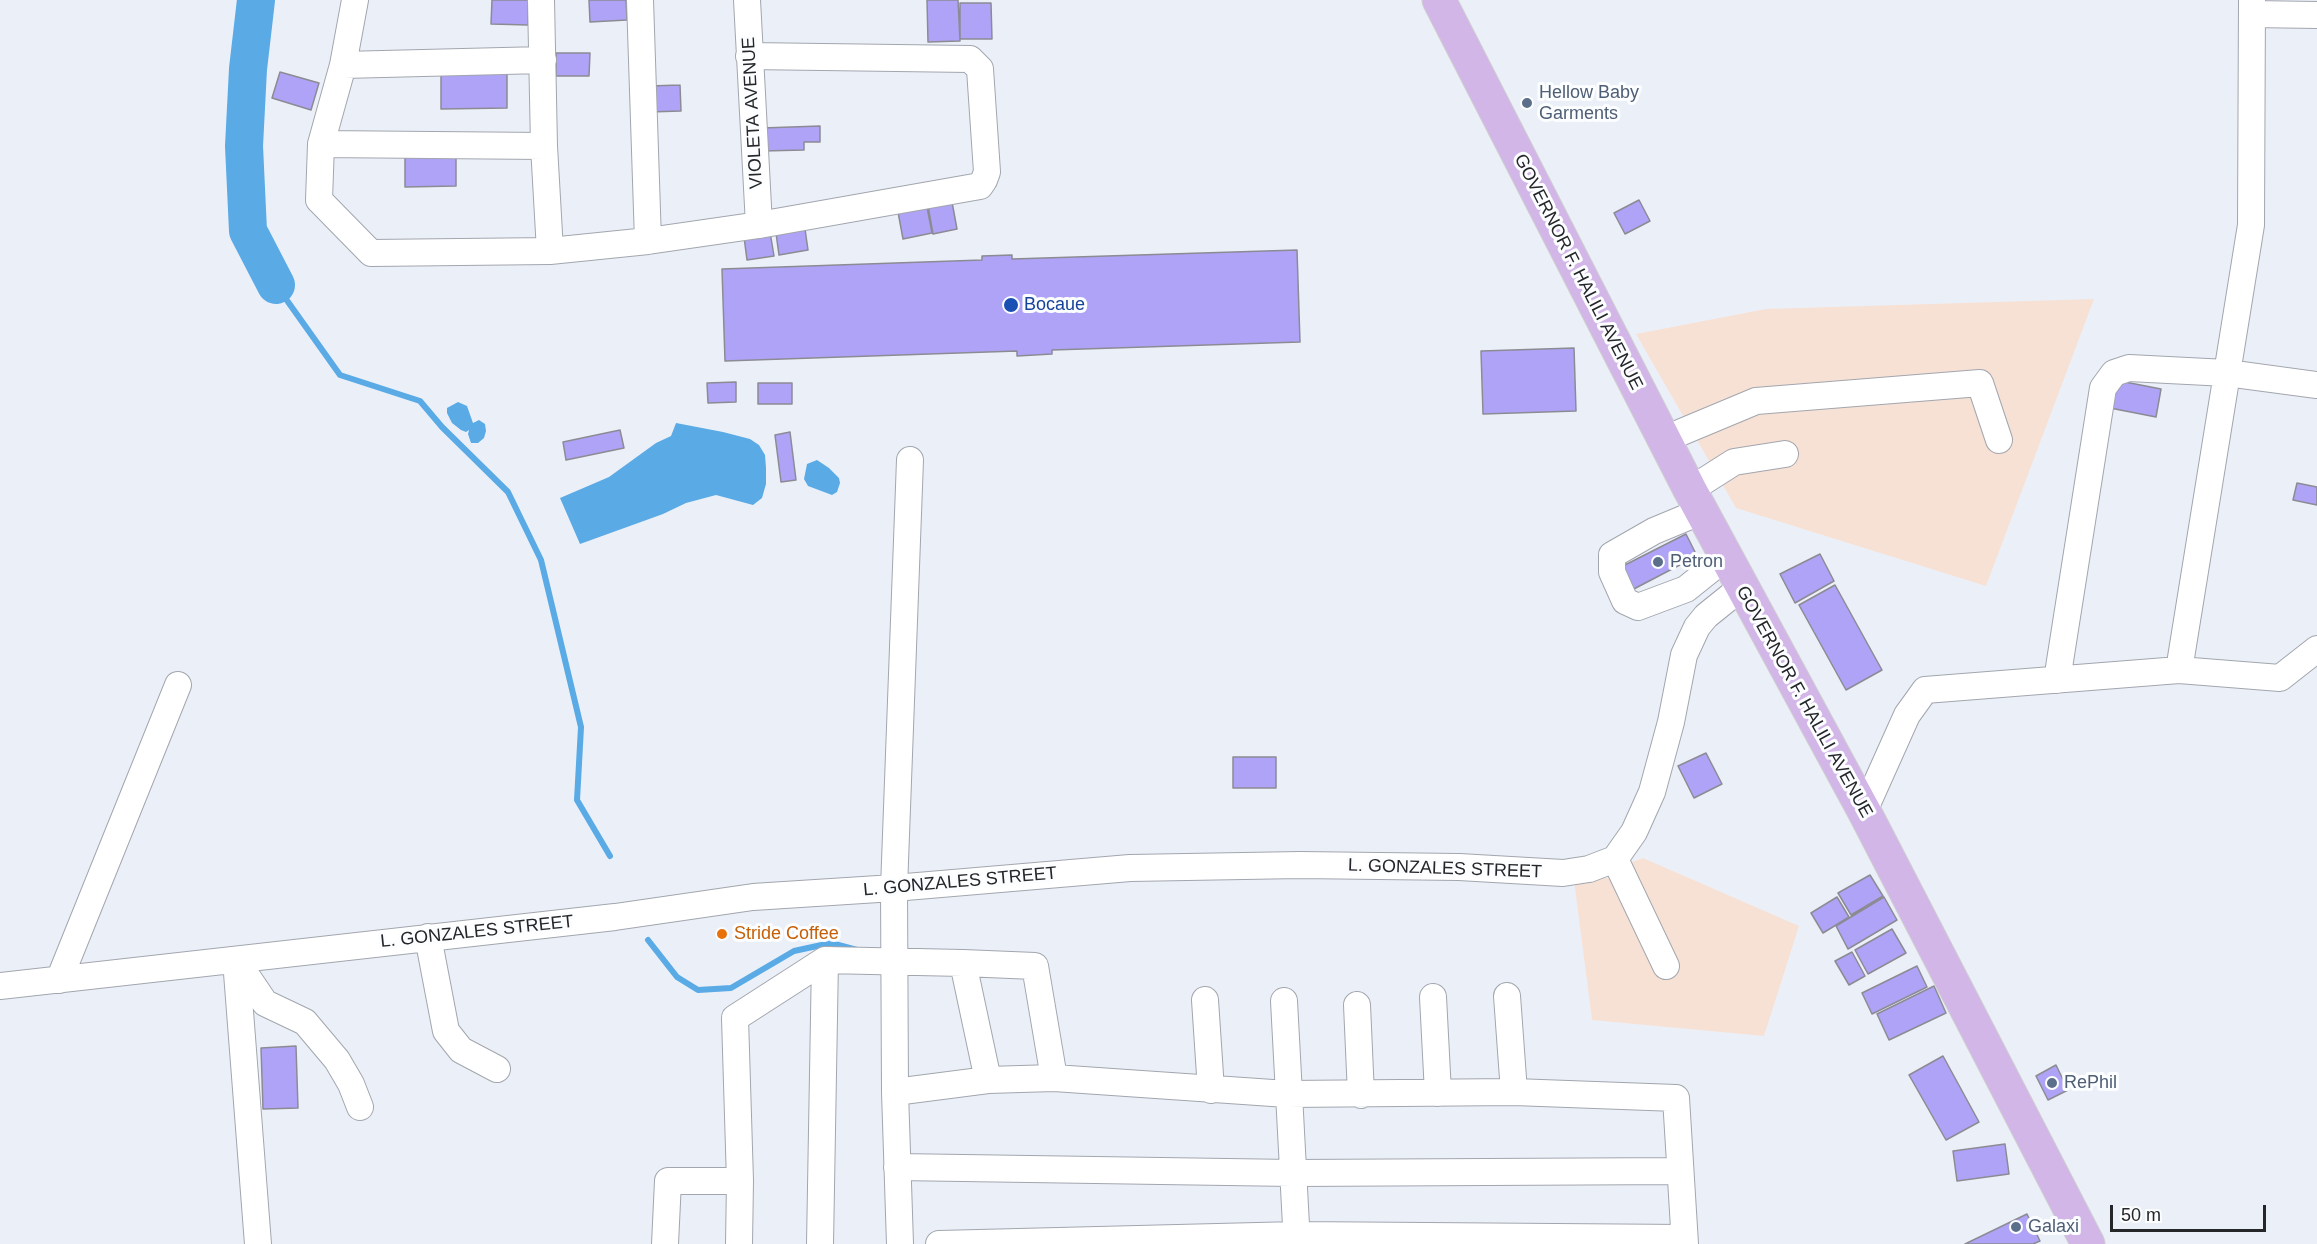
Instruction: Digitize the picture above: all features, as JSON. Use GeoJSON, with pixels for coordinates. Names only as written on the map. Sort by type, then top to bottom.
{"type":"FeatureCollection","features":[{"type":"Feature","properties":{"kind":"main road","name":"GOVERNOR F. HALILI AVENUE"},"geometry":{"type":"LineString","coordinates":[[1439,0],[1696,500],[1864,811],[2088,1244]]}},
{"type":"Feature","properties":{"kind":"street"},"geometry":{"type":"LineString","coordinates":[[356,0],[343,65],[321,144],[319,200],[371,252],[550,250],[648,241],[759,225],[980,186],[987,172],[980,69],[970,59],[749,56]]}},
{"type":"Feature","properties":{"kind":"street"},"geometry":{"type":"LineString","coordinates":[[541,0],[544,146],[550,250]]}},
{"type":"Feature","properties":{"kind":"street"},"geometry":{"type":"LineString","coordinates":[[640,0],[648,241]]}},
{"type":"Feature","properties":{"kind":"street","name":"VIOLETA AVENUE"},"geometry":{"type":"LineString","coordinates":[[747,0],[759,225]]}},
{"type":"Feature","properties":{"kind":"street"},"geometry":{"type":"LineString","coordinates":[[2179,670],[2251,225],[2252,7],[2317,15]]}},
{"type":"Feature","properties":{"kind":"street"},"geometry":{"type":"LineString","coordinates":[[343,65],[543,60]]}},
{"type":"Feature","properties":{"kind":"street"},"geometry":{"type":"LineString","coordinates":[[321,144],[544,146]]}},
{"type":"Feature","properties":{"kind":"street"},"geometry":{"type":"LineString","coordinates":[[2057,680],[2103,388],[2114,373],[2129,368],[2227,374],[2317,385]]}},
{"type":"Feature","properties":{"kind":"street"},"geometry":{"type":"LineString","coordinates":[[1665,439],[1756,401],[1980,383],[1999,440]]}},
{"type":"Feature","properties":{"kind":"street"},"geometry":{"type":"LineString","coordinates":[[1726,557],[1686,589],[1638,607],[1625,601],[1612,572],[1612,555],[1654,531],[1696,500],[1734,462],[1785,454]]}},
{"type":"Feature","properties":{"kind":"street"},"geometry":{"type":"LineString","coordinates":[[900,1244],[893,962],[910,460]]}},
{"type":"Feature","properties":{"kind":"street"},"geometry":{"type":"LineString","coordinates":[[1666,966],[1614,859],[1634,832],[1652,792],[1671,722],[1684,656],[1697,627],[1706,616],[1742,587]]}},
{"type":"Feature","properties":{"kind":"street"},"geometry":{"type":"LineString","coordinates":[[1864,811],[1906,715],[1925,690],[2179,670],[2280,678],[2317,649]]}},
{"type":"Feature","properties":{"kind":"street"},"geometry":{"type":"LineString","coordinates":[[59,980],[178,686]]}},
{"type":"Feature","properties":{"kind":"street","name":"L. GONZALES STREET"},"geometry":{"type":"LineString","coordinates":[[0,986],[615,917],[753,897],[1141,868],[1459,867],[1563,873],[1589,869],[1614,859]]}},
{"type":"Feature","properties":{"kind":"street"},"geometry":{"type":"LineString","coordinates":[[428,937],[446,1030],[461,1050],[497,1070]]}},
{"type":"Feature","properties":{"kind":"street"},"geometry":{"type":"LineString","coordinates":[[236,960],[265,1003],[304,1022],[337,1059],[351,1084],[360,1107]]}},
{"type":"Feature","properties":{"kind":"street"},"geometry":{"type":"LineString","coordinates":[[236,960],[258,1244]]}},
{"type":"Feature","properties":{"kind":"street"},"geometry":{"type":"LineString","coordinates":[[820,1244],[825,960]]}},
{"type":"Feature","properties":{"kind":"street"},"geometry":{"type":"LineString","coordinates":[[739,1244],[740,1181],[735,1018],[825,960],[1035,966],[1054,1078]]}},
{"type":"Feature","properties":{"kind":"street"},"geometry":{"type":"LineString","coordinates":[[963,963],[988,1080]]}},
{"type":"Feature","properties":{"kind":"street"},"geometry":{"type":"LineString","coordinates":[[1507,996],[1514,1092]]}},
{"type":"Feature","properties":{"kind":"street"},"geometry":{"type":"LineString","coordinates":[[1433,997],[1438,1093]]}},
{"type":"Feature","properties":{"kind":"street"},"geometry":{"type":"LineString","coordinates":[[1205,1000],[1211,1090]]}},
{"type":"Feature","properties":{"kind":"street"},"geometry":{"type":"LineString","coordinates":[[1284,1001],[1287,1094],[1297,1240]]}},
{"type":"Feature","properties":{"kind":"street"},"geometry":{"type":"LineString","coordinates":[[1357,1005],[1361,1095]]}},
{"type":"Feature","properties":{"kind":"street"},"geometry":{"type":"LineString","coordinates":[[895,1092],[988,1080],[1054,1078],[1287,1094],[1514,1092],[1676,1098],[1684,1241],[1297,1240],[939,1244]]}},
{"type":"Feature","properties":{"kind":"street"},"geometry":{"type":"LineString","coordinates":[[897,1167],[1293,1173],[1680,1171]]}},
{"type":"Feature","properties":{"kind":"street"},"geometry":{"type":"LineString","coordinates":[[665,1244],[668,1181],[740,1181]]}},
{"type":"Feature","properties":{"kind":"shaded area"},"geometry":{"type":"Polygon","coordinates":[[[2094,299],[1986,586],[1736,508],[1636,334],[1766,309],[2094,299]]]}},
{"type":"Feature","properties":{"kind":"shaded area"},"geometry":{"type":"Polygon","coordinates":[[[1643,858],[1799,926],[1764,1036],[1592,1020],[1574,880],[1634,876],[1632,862],[1643,858]]]}},
{"type":"Feature","properties":{"kind":"water"},"geometry":{"type":"Polygon","coordinates":[[[458,402],[467,406],[473,423],[479,420],[485,424],[484,438],[478,443],[471,443],[469,430],[466,432],[461,430],[452,423],[447,413],[447,408],[458,402]]]}},
{"type":"Feature","properties":{"kind":"water"},"geometry":{"type":"Polygon","coordinates":[[[676,423],[750,439],[759,445],[765,455],[766,468],[766,484],[762,498],[753,505],[716,495],[686,503],[663,514],[580,544],[560,498],[609,477],[656,443],[671,436],[676,423]]]}},
{"type":"Feature","properties":{"kind":"water"},"geometry":{"type":"Polygon","coordinates":[[[817,460],[839,478],[837,492],[832,495],[808,486],[804,479],[807,464],[817,460]]]}},
{"type":"Feature","properties":{"kind":"building"},"geometry":{"type":"Polygon","coordinates":[[[492,0],[528,0],[528,25],[491,24],[492,0]]]}},
{"type":"Feature","properties":{"kind":"building"},"geometry":{"type":"Polygon","coordinates":[[[589,0],[626,0],[627,20],[590,22],[589,0]]]}},
{"type":"Feature","properties":{"kind":"building"},"geometry":{"type":"Polygon","coordinates":[[[927,0],[958,0],[960,41],[928,42],[927,0]]]}},
{"type":"Feature","properties":{"kind":"building"},"geometry":{"type":"Polygon","coordinates":[[[960,3],[991,3],[992,39],[960,39],[960,3]]]}},
{"type":"Feature","properties":{"kind":"building"},"geometry":{"type":"Polygon","coordinates":[[[556,53],[590,53],[589,76],[556,76],[556,53]]]}},
{"type":"Feature","properties":{"kind":"building"},"geometry":{"type":"Polygon","coordinates":[[[507,69],[507,108],[441,109],[441,70],[507,69]]]}},
{"type":"Feature","properties":{"kind":"building"},"geometry":{"type":"Polygon","coordinates":[[[280,72],[319,83],[311,110],[272,98],[280,72]]]}},
{"type":"Feature","properties":{"kind":"building"},"geometry":{"type":"Polygon","coordinates":[[[680,85],[681,111],[649,112],[649,86],[680,85]]]}},
{"type":"Feature","properties":{"kind":"building"},"geometry":{"type":"Polygon","coordinates":[[[820,126],[820,142],[804,142],[804,150],[763,151],[762,128],[820,126]]]}},
{"type":"Feature","properties":{"kind":"building"},"geometry":{"type":"Polygon","coordinates":[[[405,157],[456,157],[456,186],[405,187],[405,157]]]}},
{"type":"Feature","properties":{"kind":"building"},"geometry":{"type":"Polygon","coordinates":[[[1639,200],[1650,221],[1625,234],[1614,213],[1639,200]]]}},
{"type":"Feature","properties":{"kind":"building"},"geometry":{"type":"Polygon","coordinates":[[[952,202],[957,229],[933,234],[928,206],[952,202]]]}},
{"type":"Feature","properties":{"kind":"building"},"geometry":{"type":"Polygon","coordinates":[[[927,207],[932,233],[903,239],[898,212],[927,207]]]}},
{"type":"Feature","properties":{"kind":"building"},"geometry":{"type":"Polygon","coordinates":[[[804,222],[808,250],[779,255],[775,226],[804,222]]]}},
{"type":"Feature","properties":{"kind":"building"},"geometry":{"type":"Polygon","coordinates":[[[770,232],[774,256],[747,260],[744,237],[770,232]]]}},
{"type":"Feature","properties":{"kind":"building","name":"Bocaue"},"geometry":{"type":"Polygon","coordinates":[[[1297,250],[1300,342],[1052,350],[1052,354],[1017,356],[1017,351],[725,361],[722,269],[982,260],[982,256],[1012,255],[1012,259],[1297,250]]]}},
{"type":"Feature","properties":{"kind":"building"},"geometry":{"type":"Polygon","coordinates":[[[1574,348],[1576,411],[1483,414],[1481,351],[1574,348]]]}},
{"type":"Feature","properties":{"kind":"building"},"geometry":{"type":"Polygon","coordinates":[[[2115,380],[2161,389],[2156,417],[2110,408],[2115,380]]]}},
{"type":"Feature","properties":{"kind":"building"},"geometry":{"type":"Polygon","coordinates":[[[736,382],[736,402],[708,403],[707,383],[736,382]]]}},
{"type":"Feature","properties":{"kind":"building"},"geometry":{"type":"Polygon","coordinates":[[[758,383],[792,383],[792,404],[758,404],[758,383]]]}},
{"type":"Feature","properties":{"kind":"building"},"geometry":{"type":"Polygon","coordinates":[[[620,430],[624,448],[566,460],[563,442],[620,430]]]}},
{"type":"Feature","properties":{"kind":"building"},"geometry":{"type":"Polygon","coordinates":[[[790,432],[796,480],[781,482],[775,435],[790,432]]]}},
{"type":"Feature","properties":{"kind":"building"},"geometry":{"type":"Polygon","coordinates":[[[2297,483],[2317,487],[2317,505],[2293,500],[2297,483]]]}},
{"type":"Feature","properties":{"kind":"building","name":"Petron"},"geometry":{"type":"Polygon","coordinates":[[[1686,534],[1697,556],[1630,591],[1619,568],[1686,534]]]}},
{"type":"Feature","properties":{"kind":"building"},"geometry":{"type":"Polygon","coordinates":[[[1820,554],[1834,581],[1795,603],[1780,574],[1820,554]]]}},
{"type":"Feature","properties":{"kind":"building"},"geometry":{"type":"Polygon","coordinates":[[[1835,585],[1882,670],[1846,690],[1799,605],[1835,585]]]}},
{"type":"Feature","properties":{"kind":"building"},"geometry":{"type":"Polygon","coordinates":[[[1706,753],[1722,784],[1694,798],[1678,766],[1706,753]]]}},
{"type":"Feature","properties":{"kind":"building"},"geometry":{"type":"Polygon","coordinates":[[[1233,757],[1276,757],[1276,788],[1233,788],[1233,757]]]}},
{"type":"Feature","properties":{"kind":"building"},"geometry":{"type":"Polygon","coordinates":[[[1870,875],[1883,896],[1851,915],[1838,893],[1870,875]]]}},
{"type":"Feature","properties":{"kind":"building"},"geometry":{"type":"Polygon","coordinates":[[[1837,897],[1849,917],[1823,933],[1811,913],[1837,897]]]}},
{"type":"Feature","properties":{"kind":"building"},"geometry":{"type":"Polygon","coordinates":[[[1884,897],[1897,920],[1848,949],[1836,926],[1884,897]]]}},
{"type":"Feature","properties":{"kind":"building"},"geometry":{"type":"Polygon","coordinates":[[[1892,929],[1906,953],[1868,974],[1855,950],[1892,929]]]}},
{"type":"Feature","properties":{"kind":"building"},"geometry":{"type":"Polygon","coordinates":[[[1852,952],[1865,976],[1849,985],[1835,961],[1852,952]]]}},
{"type":"Feature","properties":{"kind":"building"},"geometry":{"type":"Polygon","coordinates":[[[1917,966],[1927,987],[1872,1014],[1862,993],[1917,966]]]}},
{"type":"Feature","properties":{"kind":"building"},"geometry":{"type":"Polygon","coordinates":[[[1934,986],[1946,1013],[1889,1040],[1877,1014],[1934,986]]]}},
{"type":"Feature","properties":{"kind":"building"},"geometry":{"type":"Polygon","coordinates":[[[296,1046],[298,1108],[263,1109],[261,1048],[296,1046]]]}},
{"type":"Feature","properties":{"kind":"building"},"geometry":{"type":"Polygon","coordinates":[[[1943,1056],[1979,1122],[1946,1140],[1909,1075],[1943,1056]]]}},
{"type":"Feature","properties":{"kind":"building","name":"RePhil"},"geometry":{"type":"Polygon","coordinates":[[[2056,1065],[2068,1090],[2048,1100],[2036,1076],[2056,1065]]]}},
{"type":"Feature","properties":{"kind":"building"},"geometry":{"type":"Polygon","coordinates":[[[2005,1144],[2009,1174],[1957,1181],[1953,1151],[2005,1144]]]}},
{"type":"Feature","properties":{"kind":"building","name":"Galaxi"},"geometry":{"type":"Polygon","coordinates":[[[2027,1214],[2040,1241],[2033,1244],[1965,1244],[2027,1214]]]}},
{"type":"Feature","properties":{"kind":"waterway"},"geometry":{"type":"LineString","coordinates":[[256,0],[248,69],[244,146],[248,231],[276,285]]}},
{"type":"Feature","properties":{"kind":"waterway"},"geometry":{"type":"LineString","coordinates":[[276,285],[340,375],[420,401],[442,427],[508,492],[541,560],[581,727],[577,800],[610,856]]}},
{"type":"Feature","properties":{"kind":"waterway"},"geometry":{"type":"LineString","coordinates":[[648,940],[677,977],[698,990],[731,988],[794,951],[831,943],[857,950]]}},
{"type":"Feature","properties":{"kind":"place","name":"Hellow Baby Garments"},"geometry":{"type":"Point","coordinates":[1527,103]}},
{"type":"Feature","properties":{"kind":"place","name":"Bocaue"},"geometry":{"type":"Point","coordinates":[1011,305]}},
{"type":"Feature","properties":{"kind":"place","name":"Petron"},"geometry":{"type":"Point","coordinates":[1658,562]}},
{"type":"Feature","properties":{"kind":"place","name":"Stride Coffee"},"geometry":{"type":"Point","coordinates":[722,934]}},
{"type":"Feature","properties":{"kind":"place","name":"RePhil"},"geometry":{"type":"Point","coordinates":[2052,1083]}},
{"type":"Feature","properties":{"kind":"place","name":"Galaxi"},"geometry":{"type":"Point","coordinates":[2016,1227]}}]}
